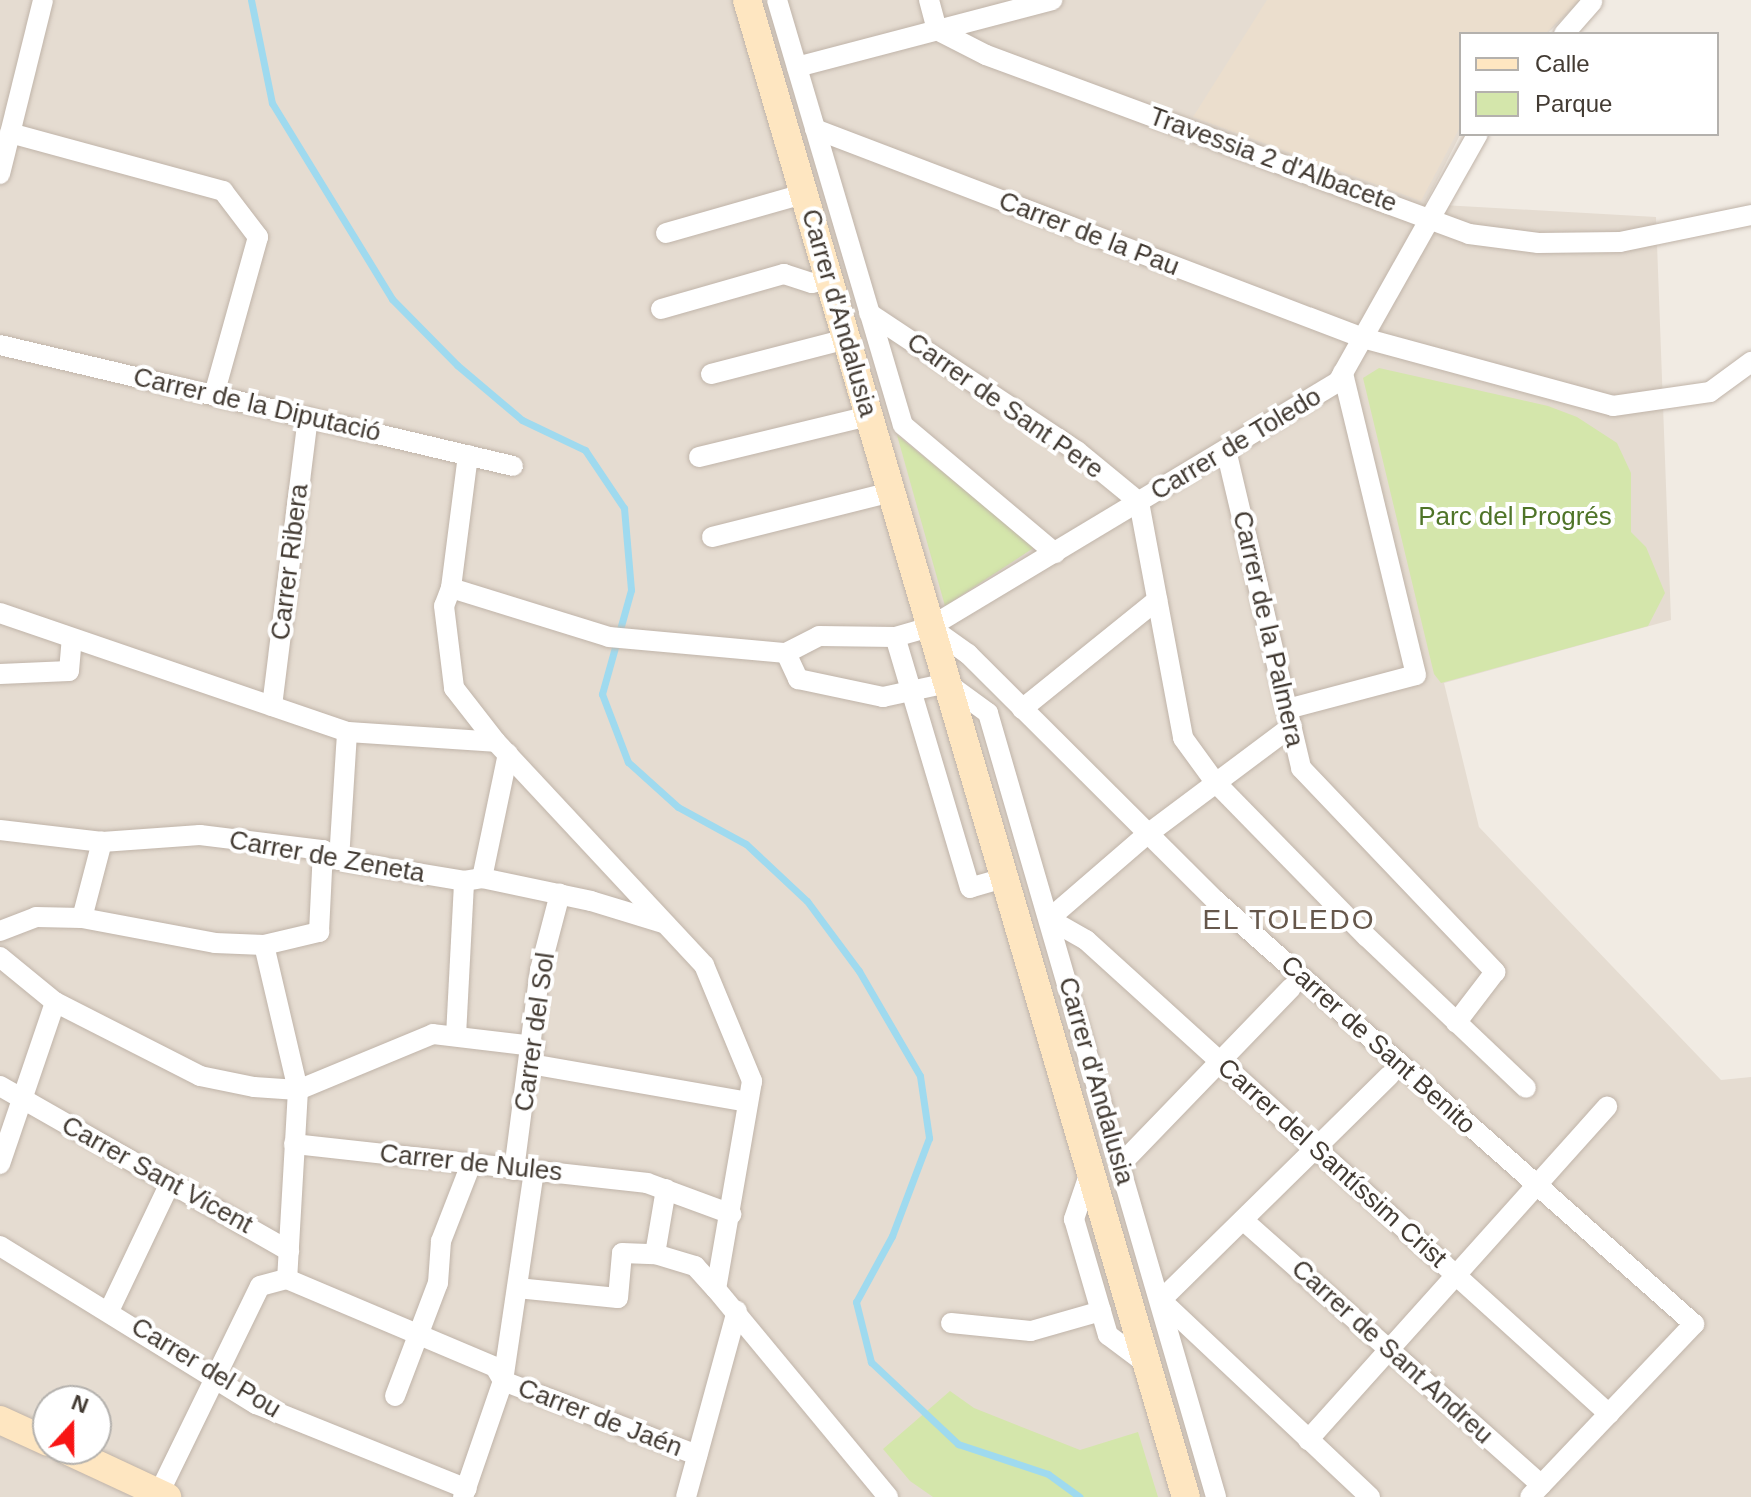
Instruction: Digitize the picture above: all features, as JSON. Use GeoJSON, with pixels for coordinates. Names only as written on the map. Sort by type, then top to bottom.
{"type":"FeatureCollection","features":[{"type":"Feature","properties":{"kind":"street"},"geometry":{"type":"LineString","coordinates":[[0,174],[43,0]]}},
{"type":"Feature","properties":{"kind":"street","name":"Carrer d'Andalusia"},"geometry":{"type":"LineString","coordinates":[[747,0],[1186,1495]]}},
{"type":"Feature","properties":{"kind":"street","name":"Carrer d'Andalusia"},"geometry":{"type":"LineString","coordinates":[[777,0],[903,425],[1055,553]]}},
{"type":"Feature","properties":{"kind":"street"},"geometry":{"type":"LineString","coordinates":[[929,0],[937,30]]}},
{"type":"Feature","properties":{"kind":"street"},"geometry":{"type":"LineString","coordinates":[[797,67],[1052,0]]}},
{"type":"Feature","properties":{"kind":"street"},"geometry":{"type":"LineString","coordinates":[[1566,32],[1592,2]]}},
{"type":"Feature","properties":{"kind":"street","name":"Travessia 2 d'Albacete"},"geometry":{"type":"LineString","coordinates":[[937,30],[986,55],[1469,234],[1538,243],[1620,242],[1751,215]]}},
{"type":"Feature","properties":{"kind":"street","name":"Carrer de la Pau"},"geometry":{"type":"LineString","coordinates":[[815,129],[1363,338],[1613,406],[1710,392],[1751,362]]}},
{"type":"Feature","properties":{"kind":"street"},"geometry":{"type":"LineString","coordinates":[[10,133],[223,191],[258,237],[214,395]]}},
{"type":"Feature","properties":{"kind":"street","name":"Carrer de Toledo"},"geometry":{"type":"LineString","coordinates":[[930,627],[1338,382],[1477,136]]}},
{"type":"Feature","properties":{"kind":"street"},"geometry":{"type":"LineString","coordinates":[[666,233],[803,194]]}},
{"type":"Feature","properties":{"kind":"street"},"geometry":{"type":"LineString","coordinates":[[661,309],[784,274],[812,283],[828,279]]}},
{"type":"Feature","properties":{"kind":"street","name":"Carrer de Sant Pere"},"geometry":{"type":"LineString","coordinates":[[869,313],[1077,451],[1139,502]]}},
{"type":"Feature","properties":{"kind":"street"},"geometry":{"type":"LineString","coordinates":[[711,374],[846,339]]}},
{"type":"Feature","properties":{"kind":"street","name":"Carrer de la Diputació"},"geometry":{"type":"LineString","coordinates":[[0,345],[513,466]]}},
{"type":"Feature","properties":{"kind":"street"},"geometry":{"type":"LineString","coordinates":[[1049,919],[1290,718],[1416,675],[1343,373]]}},
{"type":"Feature","properties":{"kind":"street"},"geometry":{"type":"LineString","coordinates":[[699,457],[869,416]]}},
{"type":"Feature","properties":{"kind":"street","name":"Carrer Ribera"},"geometry":{"type":"LineString","coordinates":[[272,706],[308,417]]}},
{"type":"Feature","properties":{"kind":"street","name":"Carrer de la Palmera"},"geometry":{"type":"LineString","coordinates":[[1226,450],[1301,768],[1495,972],[1456,1023]]}},
{"type":"Feature","properties":{"kind":"street"},"geometry":{"type":"LineString","coordinates":[[468,455],[451,588],[444,606],[454,688],[502,748],[704,965],[752,1081],[732,1208],[728,1300],[686,1497]]}},
{"type":"Feature","properties":{"kind":"street"},"geometry":{"type":"LineString","coordinates":[[712,537],[891,492]]}},
{"type":"Feature","properties":{"kind":"street"},"geometry":{"type":"LineString","coordinates":[[1139,502],[1183,738],[1215,782],[1456,1023],[1526,1088]]}},
{"type":"Feature","properties":{"kind":"street"},"geometry":{"type":"LineString","coordinates":[[451,588],[609,637],[786,653],[819,636],[895,637],[930,627]]}},
{"type":"Feature","properties":{"kind":"street"},"geometry":{"type":"LineString","coordinates":[[1022,709],[1157,600]]}},
{"type":"Feature","properties":{"kind":"street"},"geometry":{"type":"LineString","coordinates":[[0,613],[347,732],[502,748]]}},
{"type":"Feature","properties":{"kind":"street","name":"Carrer de Sant Benito"},"geometry":{"type":"LineString","coordinates":[[930,627],[968,654],[1145,836],[1694,1324],[1609,1414]]}},
{"type":"Feature","properties":{"kind":"street"},"geometry":{"type":"LineString","coordinates":[[895,637],[970,888],[1004,878]]}},
{"type":"Feature","properties":{"kind":"street"},"geometry":{"type":"LineString","coordinates":[[0,674],[69,671],[72,638]]}},
{"type":"Feature","properties":{"kind":"street"},"geometry":{"type":"LineString","coordinates":[[786,653],[798,679],[883,697],[947,683]]}},
{"type":"Feature","properties":{"kind":"street","name":"Carrer d'Andalusia"},"geometry":{"type":"LineString","coordinates":[[947,683],[988,713],[1221,1495]]}},
{"type":"Feature","properties":{"kind":"street"},"geometry":{"type":"LineString","coordinates":[[923,732],[958,721]]}},
{"type":"Feature","properties":{"kind":"street"},"geometry":{"type":"LineString","coordinates":[[0,931],[36,917],[82,918],[215,943],[264,945],[319,932],[347,732]]}},
{"type":"Feature","properties":{"kind":"street"},"geometry":{"type":"LineString","coordinates":[[456,1036],[473,879],[502,748]]}},
{"type":"Feature","properties":{"kind":"street"},"geometry":{"type":"LineString","coordinates":[[938,783],[973,771]]}},
{"type":"Feature","properties":{"kind":"street","name":"Carrer de Zeneta"},"geometry":{"type":"LineString","coordinates":[[0,830],[102,842],[200,835],[560,894],[667,925]]}},
{"type":"Feature","properties":{"kind":"street"},"geometry":{"type":"LineString","coordinates":[[82,918],[102,842]]}},
{"type":"Feature","properties":{"kind":"street","name":"Carrer del Sol"},"geometry":{"type":"LineString","coordinates":[[465,1493],[503,1381],[517,1288],[540,970],[560,894]]}},
{"type":"Feature","properties":{"kind":"street","name":"Carrer del Santíssim Crist"},"geometry":{"type":"LineString","coordinates":[[1049,919],[1086,940],[1609,1414]]}},
{"type":"Feature","properties":{"kind":"street"},"geometry":{"type":"LineString","coordinates":[[96,1465],[151,1493],[260,1286],[287,1279],[298,1090],[264,945]]}},
{"type":"Feature","properties":{"kind":"street"},"geometry":{"type":"LineString","coordinates":[[0,957],[55,1002],[200,1076],[298,1090],[433,1034],[456,1036],[748,1102]]}},
{"type":"Feature","properties":{"kind":"street"},"geometry":{"type":"LineString","coordinates":[[1121,1164],[1291,988]]}},
{"type":"Feature","properties":{"kind":"street"},"geometry":{"type":"LineString","coordinates":[[0,1164],[25,1100],[55,1002]]}},
{"type":"Feature","properties":{"kind":"street"},"geometry":{"type":"LineString","coordinates":[[1370,1497],[1161,1300],[1389,1076]]}},
{"type":"Feature","properties":{"kind":"street","name":"Carrer Sant Vicent"},"geometry":{"type":"LineString","coordinates":[[0,1086],[289,1251]]}},
{"type":"Feature","properties":{"kind":"street"},"geometry":{"type":"LineString","coordinates":[[1308,1440],[1607,1107]]}},
{"type":"Feature","properties":{"kind":"street","name":"Carrer de Nules"},"geometry":{"type":"LineString","coordinates":[[294,1144],[657,1186],[732,1208]]}},
{"type":"Feature","properties":{"kind":"street"},"geometry":{"type":"LineString","coordinates":[[395,1396],[438,1283],[441,1241],[471,1164]]}},
{"type":"Feature","properties":{"kind":"street","name":"Carrer d'Andalusia"},"geometry":{"type":"LineString","coordinates":[[1090,1172],[1074,1219],[1108,1335],[1148,1365]]}},
{"type":"Feature","properties":{"kind":"street"},"geometry":{"type":"LineString","coordinates":[[109,1311],[170,1183]]}},
{"type":"Feature","properties":{"kind":"street"},"geometry":{"type":"LineString","coordinates":[[644,1254],[657,1186]]}},
{"type":"Feature","properties":{"kind":"street","name":"Carrer de Sant Andreu"},"geometry":{"type":"LineString","coordinates":[[1243,1220],[1389,1350],[1536,1491]]}},
{"type":"Feature","properties":{"kind":"street","name":"Carrer del Pou"},"geometry":{"type":"LineString","coordinates":[[0,1246],[215,1375],[256,1404],[465,1493]]}},
{"type":"Feature","properties":{"kind":"street"},"geometry":{"type":"LineString","coordinates":[[517,1288],[618,1298],[622,1253],[644,1254],[695,1266],[728,1300],[888,1497]]}},
{"type":"Feature","properties":{"kind":"street","name":"Carrer de Jaén"},"geometry":{"type":"LineString","coordinates":[[287,1279],[419,1331],[495,1367],[503,1381],[697,1455]]}},
{"type":"Feature","properties":{"kind":"street"},"geometry":{"type":"LineString","coordinates":[[951,1323],[1031,1331],[1101,1311]]}},
{"type":"Feature","properties":{"kind":"street"},"geometry":{"type":"LineString","coordinates":[[1536,1491],[1609,1414]]}},
{"type":"Feature","properties":{"kind":"street"},"geometry":{"type":"LineString","coordinates":[[0,1420],[32,1435]]}},
{"type":"Feature","properties":{"kind":"street"},"geometry":{"type":"LineString","coordinates":[[1186,1495],[1221,1495]]}},
{"type":"Feature","properties":{"kind":"shaded area"},"geometry":{"type":"Polygon","coordinates":[[[0,0],[1581,0],[1549,32],[1459,32],[1459,136],[1425,204],[1656,217],[1671,620],[1444,683],[1479,827],[1721,1080],[1751,1077],[1751,1497],[0,1497],[0,0]]]}},
{"type":"Feature","properties":{"kind":"shaded area"},"geometry":{"type":"Polygon","coordinates":[[[1267,0],[1579,0],[1547,32],[1459,32],[1459,129],[1421,201],[1193,117],[1267,0]]]}},
{"type":"Feature","properties":{"kind":"green space","name":"Parc del Progrés"},"geometry":{"type":"Polygon","coordinates":[[[1379,368],[1548,406],[1577,417],[1617,443],[1631,473],[1631,532],[1646,547],[1665,593],[1648,626],[1441,683],[1434,674],[1363,378],[1379,368]]]}},
{"type":"Feature","properties":{"kind":"green space"},"geometry":{"type":"Polygon","coordinates":[[[897,435],[1035,547],[945,606],[897,435]]]}},
{"type":"Feature","properties":{"kind":"green space"},"geometry":{"type":"Polygon","coordinates":[[[950,1391],[974,1408],[1080,1450],[1138,1432],[1158,1497],[933,1497],[910,1481],[883,1449],[950,1391]]]}},
{"type":"Feature","properties":{"kind":"waterway"},"geometry":{"type":"LineString","coordinates":[[251,0],[272,103],[392,299],[457,365],[522,420],[585,450],[624,508],[631,590],[602,694],[628,762],[678,807],[746,844],[807,901],[859,971],[920,1076],[929,1138],[892,1236],[856,1302],[871,1362],[958,1444],[1048,1474],[1080,1497]]}},
{"type":"Feature","properties":{"kind":"district","name":"EL TOLEDO"},"geometry":{"type":"Point","coordinates":[1289,920]}}]}
